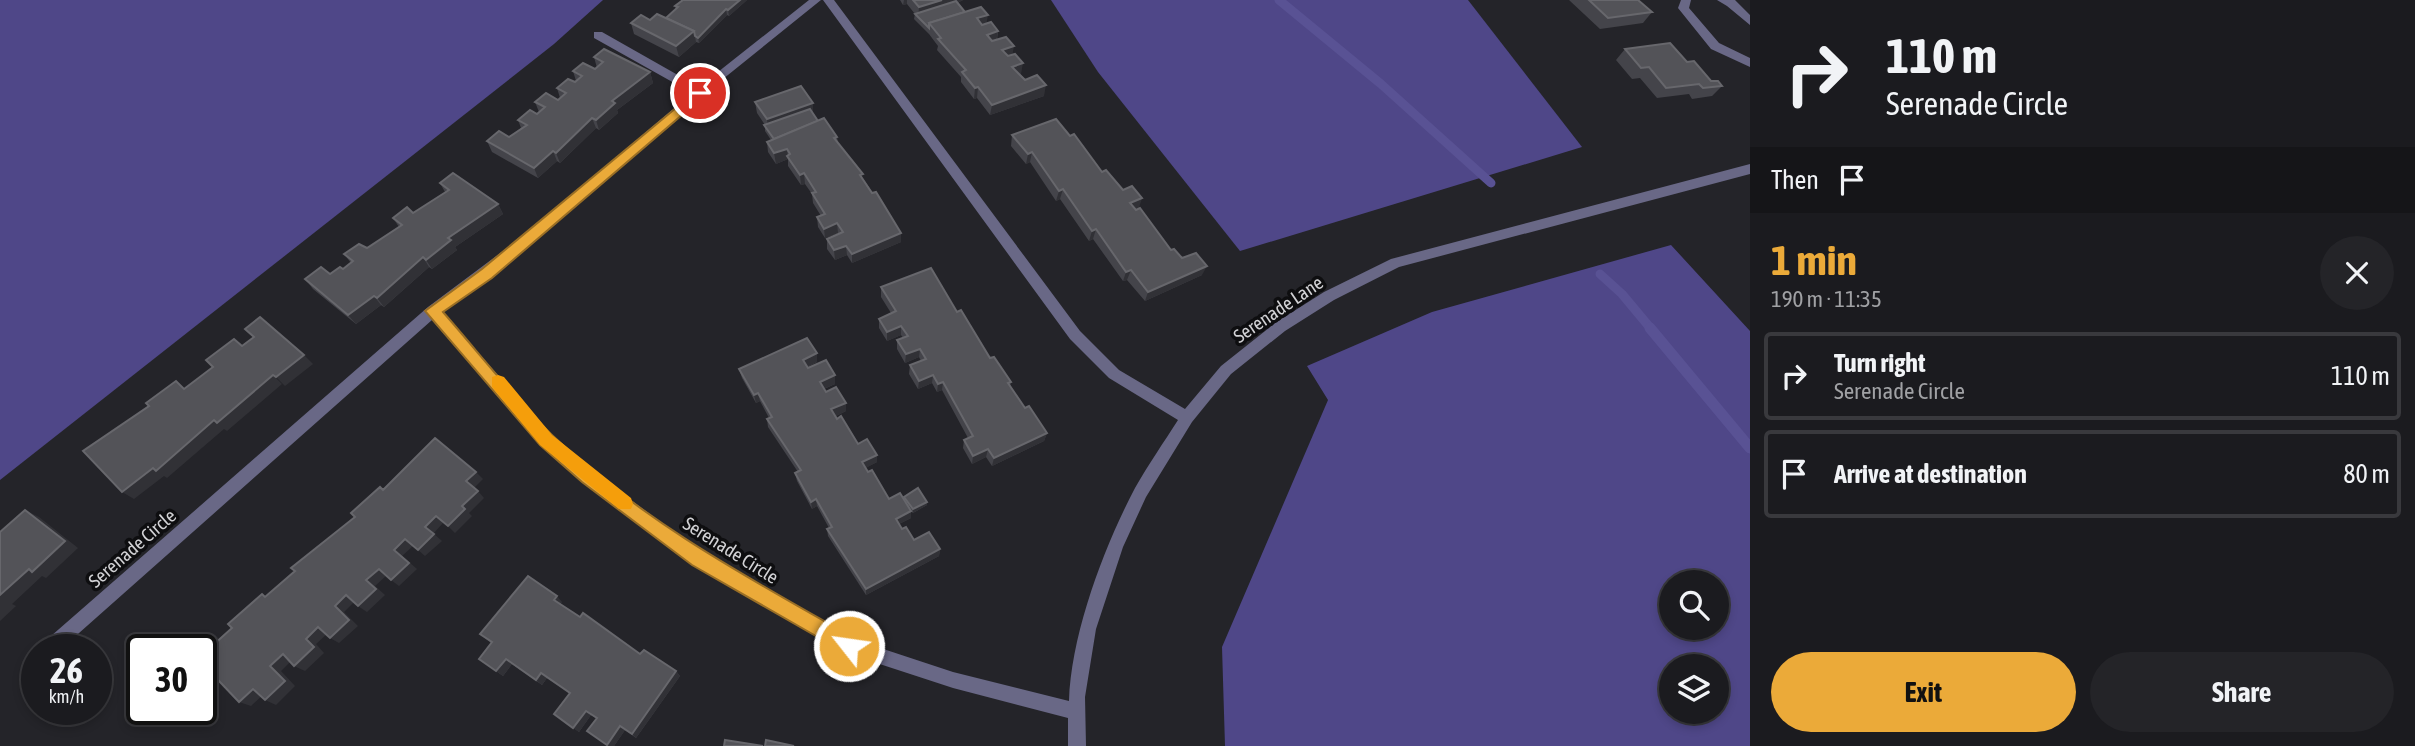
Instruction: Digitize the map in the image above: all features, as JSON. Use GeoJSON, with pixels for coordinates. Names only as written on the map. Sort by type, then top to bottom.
{"type":"FeatureCollection","features":[{"type":"Feature","properties":{"kind":"street","name":"Serenade Circle"},"geometry":{"type":"LineString","coordinates":[[66,634],[433,311],[487,274],[760,41],[816,0]]}},
{"type":"Feature","properties":{"kind":"street"},"geometry":{"type":"LineString","coordinates":[[828,0],[1075,335],[1114,374],[1186,418]]}},
{"type":"Feature","properties":{"kind":"street"},"geometry":{"type":"LineString","coordinates":[[1686,0],[1683,8],[1715,46],[1750,63]]}},
{"type":"Feature","properties":{"kind":"street"},"geometry":{"type":"LineString","coordinates":[[1722,0],[1731,3],[1750,20]]}},
{"type":"Feature","properties":{"kind":"street"},"geometry":{"type":"LineString","coordinates":[[598,35],[700,93]]}},
{"type":"Feature","properties":{"kind":"street","name":"Serenade Lane"},"geometry":{"type":"LineString","coordinates":[[1077,746],[1077,712],[1088,629],[1116,546],[1141,492],[1186,418],[1226,370],[1280,327],[1329,296],[1396,263],[1750,169]]}},
{"type":"Feature","properties":{"kind":"street","name":"Serenade Circle"},"geometry":{"type":"LineString","coordinates":[[433,311],[546,440],[588,477],[698,559],[849,646],[953,680],[1077,712]]}},
{"type":"Feature","properties":{"kind":"shaded area"},"geometry":{"type":"Polygon","coordinates":[[[0,0],[603,0],[554,44],[0,480],[0,0]]]}},
{"type":"Feature","properties":{"kind":"shaded area"},"geometry":{"type":"Polygon","coordinates":[[[1051,0],[1468,0],[1582,147],[1240,251],[1098,72],[1051,0]]]}},
{"type":"Feature","properties":{"kind":"shaded area"},"geometry":{"type":"Polygon","coordinates":[[[1671,245],[1750,331],[1750,746],[1225,746],[1222,647],[1328,400],[1307,366],[1432,312],[1671,245]]]}},
{"type":"Feature","properties":{"kind":"building"},"geometry":{"type":"Polygon","coordinates":[[[683,0],[740,0],[726,9],[698,38],[694,31],[666,18],[683,0]]]}},
{"type":"Feature","properties":{"kind":"building"},"geometry":{"type":"Polygon","coordinates":[[[913,0],[942,0],[919,7],[913,0]]]}},
{"type":"Feature","properties":{"kind":"building"},"geometry":{"type":"Polygon","coordinates":[[[1589,0],[1638,0],[1652,12],[1608,18],[1589,0]]]}},
{"type":"Feature","properties":{"kind":"building"},"geometry":{"type":"Polygon","coordinates":[[[956,1],[965,12],[929,23],[929,28],[915,14],[956,1]]]}},
{"type":"Feature","properties":{"kind":"building"},"geometry":{"type":"Polygon","coordinates":[[[981,7],[988,15],[977,18],[982,25],[991,22],[998,31],[987,35],[992,41],[1006,37],[1014,46],[1002,50],[1008,56],[1015,54],[1023,63],[1012,67],[1025,80],[1037,75],[1046,85],[992,105],[978,87],[975,88],[962,72],[966,70],[938,39],[941,38],[929,23],[981,7]]]}},
{"type":"Feature","properties":{"kind":"building"},"geometry":{"type":"Polygon","coordinates":[[[657,14],[694,31],[676,46],[631,23],[641,15],[650,20],[657,14]]]}},
{"type":"Feature","properties":{"kind":"building"},"geometry":{"type":"Polygon","coordinates":[[[1670,43],[1687,62],[1694,61],[1711,81],[1718,81],[1722,86],[1703,88],[1699,84],[1666,88],[1649,67],[1641,68],[1625,49],[1670,43]]]}},
{"type":"Feature","properties":{"kind":"building"},"geometry":{"type":"Polygon","coordinates":[[[604,49],[650,72],[612,101],[615,103],[596,120],[592,118],[556,153],[553,151],[534,168],[487,141],[499,131],[509,137],[527,125],[518,120],[530,110],[537,114],[545,107],[535,102],[546,93],[558,100],[566,93],[557,88],[568,79],[575,82],[582,76],[573,71],[583,63],[595,69],[603,62],[594,57],[604,49]]]}},
{"type":"Feature","properties":{"kind":"building"},"geometry":{"type":"Polygon","coordinates":[[[801,86],[813,103],[767,119],[755,102],[801,86]]]}},
{"type":"Feature","properties":{"kind":"building"},"geometry":{"type":"Polygon","coordinates":[[[810,109],[818,121],[774,139],[764,125],[810,109]]]}},
{"type":"Feature","properties":{"kind":"building"},"geometry":{"type":"Polygon","coordinates":[[[824,118],[837,137],[834,138],[863,174],[860,175],[872,193],[876,192],[901,233],[852,254],[846,246],[834,250],[827,239],[843,232],[837,223],[824,229],[817,217],[825,214],[804,173],[800,175],[787,156],[790,154],[787,149],[774,153],[767,142],[824,118]]]}},
{"type":"Feature","properties":{"kind":"building"},"geometry":{"type":"Polygon","coordinates":[[[1056,119],[1070,136],[1074,134],[1102,172],[1106,170],[1123,190],[1132,186],[1142,198],[1130,203],[1136,210],[1140,208],[1171,250],[1174,249],[1182,258],[1196,253],[1207,266],[1148,292],[1131,270],[1126,272],[1096,229],[1092,231],[1063,189],[1059,191],[1032,152],[1028,154],[1012,135],[1056,119]]]}},
{"type":"Feature","properties":{"kind":"building"},"geometry":{"type":"Polygon","coordinates":[[[453,173],[498,204],[448,238],[451,240],[426,260],[423,257],[377,298],[374,296],[348,315],[305,279],[321,267],[330,274],[340,267],[343,269],[353,261],[344,254],[359,244],[367,248],[402,225],[393,218],[407,207],[413,213],[449,190],[440,183],[453,173]]]}},
{"type":"Feature","properties":{"kind":"building"},"geometry":{"type":"Polygon","coordinates":[[[931,268],[957,312],[961,310],[990,358],[994,357],[1025,408],[1029,406],[1047,433],[994,458],[988,449],[973,456],[964,440],[973,436],[943,382],[938,384],[933,375],[919,381],[910,365],[926,359],[920,349],[906,354],[897,340],[908,336],[901,326],[887,332],[879,319],[896,311],[881,287],[931,268]]]}},
{"type":"Feature","properties":{"kind":"building"},"geometry":{"type":"Polygon","coordinates":[[[260,317],[304,355],[276,377],[273,375],[217,423],[214,420],[156,471],[153,468],[122,492],[83,451],[149,406],[146,403],[176,381],[184,389],[213,367],[206,360],[234,339],[242,346],[254,337],[245,329],[260,317]]]}},
{"type":"Feature","properties":{"kind":"building"},"geometry":{"type":"Polygon","coordinates":[[[807,338],[817,353],[803,360],[808,368],[826,360],[835,375],[820,382],[826,392],[836,387],[846,403],[831,409],[837,419],[841,416],[858,444],[867,439],[877,455],[862,462],[868,472],[872,470],[889,499],[900,493],[911,511],[896,519],[902,529],[906,527],[914,540],[929,532],[940,549],[866,589],[827,529],[832,527],[816,499],[811,502],[795,473],[801,470],[767,419],[772,417],[758,393],[754,395],[739,369],[807,338]]]}},
{"type":"Feature","properties":{"kind":"building"},"geometry":{"type":"Polygon","coordinates":[[[435,438],[476,472],[466,481],[478,491],[462,506],[465,509],[448,526],[436,516],[425,527],[434,534],[418,550],[405,539],[394,550],[409,563],[391,580],[379,569],[366,580],[376,589],[358,606],[346,595],[335,606],[349,620],[330,638],[318,627],[306,639],[314,647],[294,666],[283,654],[270,666],[285,681],[265,700],[253,689],[239,702],[217,679],[217,642],[232,628],[228,624],[262,594],[265,597],[295,571],[291,568],[355,517],[351,513],[380,487],[383,490],[435,438]]]}},
{"type":"Feature","properties":{"kind":"building"},"geometry":{"type":"Polygon","coordinates":[[[918,488],[927,502],[913,509],[904,497],[918,488]]]}},
{"type":"Feature","properties":{"kind":"building"},"geometry":{"type":"Polygon","coordinates":[[[25,510],[65,541],[32,572],[29,569],[0,595],[0,532],[25,510]]]}},
{"type":"Feature","properties":{"kind":"building"},"geometry":{"type":"Polygon","coordinates":[[[528,576],[557,596],[554,600],[580,617],[583,613],[640,654],[644,650],[676,671],[632,734],[620,726],[607,745],[587,731],[597,718],[586,711],[573,728],[554,714],[570,693],[541,673],[536,680],[506,659],[496,671],[479,659],[492,642],[480,634],[528,576]]]}},
{"type":"Feature","properties":{"kind":"building"},"geometry":{"type":"Polygon","coordinates":[[[725,740],[763,746],[724,746],[725,740]]]}},
{"type":"Feature","properties":{"kind":"building"},"geometry":{"type":"Polygon","coordinates":[[[766,740],[794,746],[765,746],[766,740]]]}},
{"type":"Feature","properties":{"kind":"waterway"},"geometry":{"type":"LineString","coordinates":[[1279,0],[1381,84],[1491,183]]}},
{"type":"Feature","properties":{"kind":"waterway"},"geometry":{"type":"LineString","coordinates":[[1600,274],[1622,294],[1652,330]]}},
{"type":"Feature","properties":{"kind":"waterway"},"geometry":{"type":"LineString","coordinates":[[1650,328],[1750,448]]}},
{"type":"Feature","properties":{"kind":"slow traffic"},"geometry":{"type":"LineString","coordinates":[[498,382],[546,440],[588,477],[625,504]]}},
{"type":"Feature","properties":{"kind":"route"},"geometry":{"type":"LineString","coordinates":[[700,93],[487,274],[433,311],[546,440],[588,477],[698,559],[849,646]]}}]}
